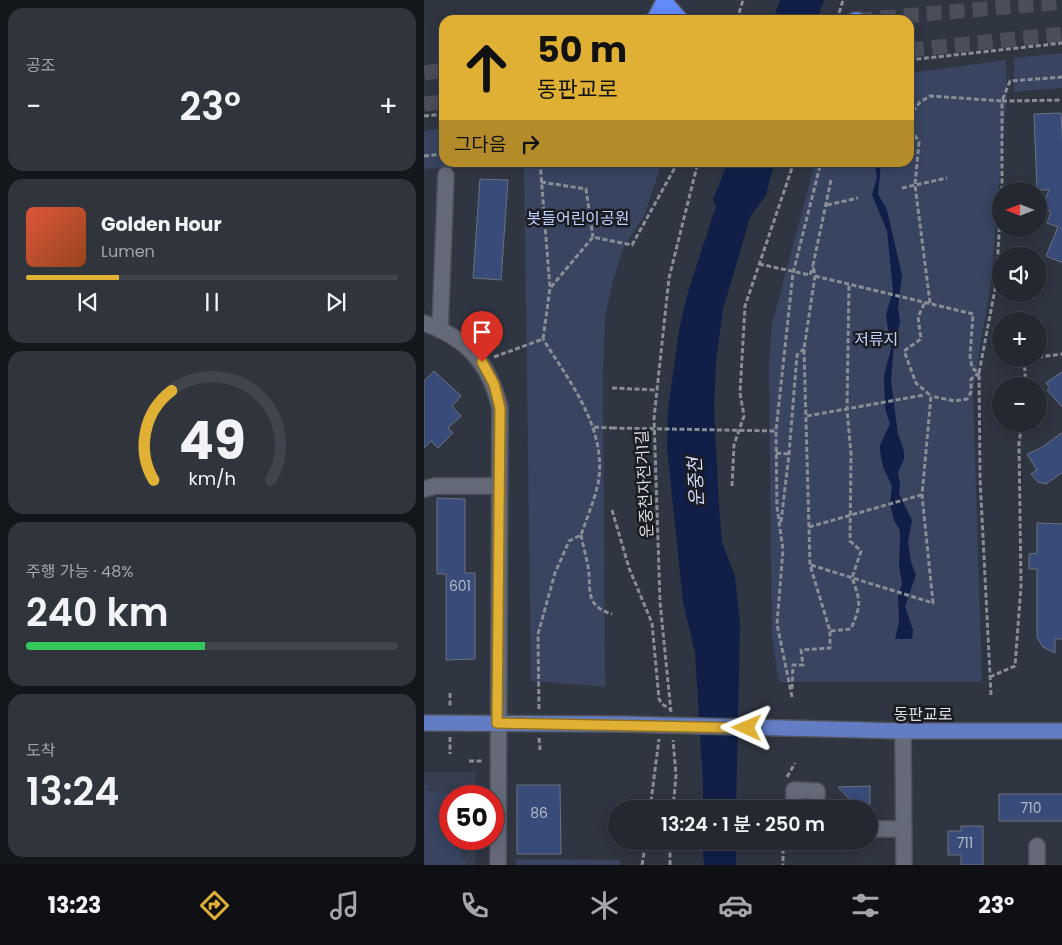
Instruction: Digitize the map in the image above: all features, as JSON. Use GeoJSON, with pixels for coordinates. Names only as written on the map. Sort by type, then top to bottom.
{"type":"FeatureCollection","features":[{"type":"Feature","properties":{"kind":"highway"},"geometry":{"type":"LineString","coordinates":[[656,15],[664,0],[677,15]]}},
{"type":"Feature","properties":{"kind":"main road"},"geometry":{"type":"LineString","coordinates":[[424,723],[497,723]]}},
{"type":"Feature","properties":{"kind":"main road","name":"동판교로"},"geometry":{"type":"LineString","coordinates":[[497,723],[620,724],[903,732],[1062,731]]}},
{"type":"Feature","properties":{"kind":"street"},"geometry":{"type":"LineString","coordinates":[[440,329],[446,175]]}},
{"type":"Feature","properties":{"kind":"street"},"geometry":{"type":"LineString","coordinates":[[424,323],[440,329],[462,343],[482,362],[494,384],[500,408],[497,723],[498,865]]}},
{"type":"Feature","properties":{"kind":"street"},"geometry":{"type":"LineString","coordinates":[[424,489],[435,486],[500,486]]}},
{"type":"Feature","properties":{"kind":"street"},"geometry":{"type":"LineString","coordinates":[[903,732],[904,865]]}},
{"type":"Feature","properties":{"kind":"street"},"geometry":{"type":"LineString","coordinates":[[794,800],[794,790],[817,791],[817,800]]}},
{"type":"Feature","properties":{"kind":"street"},"geometry":{"type":"LineString","coordinates":[[878,828],[903,829]]}},
{"type":"Feature","properties":{"kind":"street"},"geometry":{"type":"LineString","coordinates":[[1036,846],[1037,865]]}},
{"type":"Feature","properties":{"kind":"path"},"geometry":{"type":"LineString","coordinates":[[738,15],[743,0]]}},
{"type":"Feature","properties":{"kind":"path"},"geometry":{"type":"LineString","coordinates":[[838,15],[843,0]]}},
{"type":"Feature","properties":{"kind":"path"},"geometry":{"type":"LineString","coordinates":[[914,59],[1062,43]]}},
{"type":"Feature","properties":{"kind":"path"},"geometry":{"type":"LineString","coordinates":[[1002,182],[1002,101],[1010,81],[1062,77]]}},
{"type":"Feature","properties":{"kind":"path"},"geometry":{"type":"LineString","coordinates":[[914,110],[920,102],[930,96],[1002,101],[1062,100]]}},
{"type":"Feature","properties":{"kind":"path"},"geometry":{"type":"LineString","coordinates":[[424,116],[439,114]]}},
{"type":"Feature","properties":{"kind":"path"},"geometry":{"type":"LineString","coordinates":[[914,133],[919,142],[915,185],[930,304]]}},
{"type":"Feature","properties":{"kind":"path"},"geometry":{"type":"LineString","coordinates":[[424,156],[439,154]]}},
{"type":"Feature","properties":{"kind":"path"},"geometry":{"type":"LineString","coordinates":[[540,167],[550,288],[543,339],[594,427],[598,455],[598,482],[581,535],[592,601],[599,610],[612,614]]}},
{"type":"Feature","properties":{"kind":"path"},"geometry":{"type":"LineString","coordinates":[[593,237],[632,245],[675,167]]}},
{"type":"Feature","properties":{"kind":"path","name":"운중천자전거1길"},"geometry":{"type":"LineString","coordinates":[[672,716],[660,602],[654,418],[669,278],[697,167]]}},
{"type":"Feature","properties":{"kind":"path"},"geometry":{"type":"LineString","coordinates":[[732,486],[734,445],[744,416],[740,393],[745,306],[792,167]]}},
{"type":"Feature","properties":{"kind":"path"},"geometry":{"type":"LineString","coordinates":[[813,265],[815,276],[804,349],[810,565],[830,631],[830,648],[801,650],[803,665],[793,666],[792,697],[777,624],[782,550],[776,431],[794,273],[820,167]]}},
{"type":"Feature","properties":{"kind":"path"},"geometry":{"type":"LineString","coordinates":[[902,188],[947,178]]}},
{"type":"Feature","properties":{"kind":"path"},"geometry":{"type":"LineString","coordinates":[[759,264],[810,275],[831,180]]}},
{"type":"Feature","properties":{"kind":"path"},"geometry":{"type":"LineString","coordinates":[[541,182],[586,189],[593,237],[550,288]]}},
{"type":"Feature","properties":{"kind":"path"},"geometry":{"type":"LineString","coordinates":[[827,205],[858,198]]}},
{"type":"Feature","properties":{"kind":"path"},"geometry":{"type":"LineString","coordinates":[[991,695],[980,478],[979,374],[996,284],[999,238]]}},
{"type":"Feature","properties":{"kind":"path"},"geometry":{"type":"LineString","coordinates":[[815,276],[973,314],[970,356],[972,368],[979,374]]}},
{"type":"Feature","properties":{"kind":"path"},"geometry":{"type":"LineString","coordinates":[[830,631],[851,629],[860,607],[859,595],[852,578],[861,551],[850,540],[852,515],[851,454],[847,410],[849,284]]}},
{"type":"Feature","properties":{"kind":"path"},"geometry":{"type":"LineString","coordinates":[[925,302],[918,317],[921,339],[904,351],[916,383],[931,396],[955,401],[967,399],[971,392],[971,379],[979,374]]}},
{"type":"Feature","properties":{"kind":"path"},"geometry":{"type":"LineString","coordinates":[[482,362],[543,339]]}},
{"type":"Feature","properties":{"kind":"path"},"geometry":{"type":"LineString","coordinates":[[780,527],[790,454],[797,355],[804,349]]}},
{"type":"Feature","properties":{"kind":"path"},"geometry":{"type":"LineString","coordinates":[[1047,356],[1062,354]]}},
{"type":"Feature","properties":{"kind":"path"},"geometry":{"type":"LineString","coordinates":[[612,388],[656,390]]}},
{"type":"Feature","properties":{"kind":"path"},"geometry":{"type":"LineString","coordinates":[[807,416],[855,409],[924,395]]}},
{"type":"Feature","properties":{"kind":"path"},"geometry":{"type":"LineString","coordinates":[[810,565],[933,603],[922,495],[931,396]]}},
{"type":"Feature","properties":{"kind":"path"},"geometry":{"type":"LineString","coordinates":[[594,427],[776,431]]}},
{"type":"Feature","properties":{"kind":"path"},"geometry":{"type":"LineString","coordinates":[[990,677],[1015,666],[1020,586],[1019,443],[1021,432]]}},
{"type":"Feature","properties":{"kind":"path"},"geometry":{"type":"LineString","coordinates":[[776,453],[790,454]]}},
{"type":"Feature","properties":{"kind":"path"},"geometry":{"type":"LineString","coordinates":[[809,527],[922,495]]}},
{"type":"Feature","properties":{"kind":"path"},"geometry":{"type":"LineString","coordinates":[[612,510],[629,568],[652,623],[660,712]]}},
{"type":"Feature","properties":{"kind":"path"},"geometry":{"type":"LineString","coordinates":[[539,692],[538,634],[555,573],[569,541],[581,535]]}},
{"type":"Feature","properties":{"kind":"path"},"geometry":{"type":"LineString","coordinates":[[659,699],[662,704],[671,710]]}},
{"type":"Feature","properties":{"kind":"path"},"geometry":{"type":"LineString","coordinates":[[669,736],[673,734],[676,775],[674,800]]}},
{"type":"Feature","properties":{"kind":"path"},"geometry":{"type":"LineString","coordinates":[[651,800],[660,736]]}},
{"type":"Feature","properties":{"kind":"path"},"geometry":{"type":"LineString","coordinates":[[658,758],[664,741]]}},
{"type":"Feature","properties":{"kind":"path"},"geometry":{"type":"LineString","coordinates":[[642,865],[644,850]]}},
{"type":"Feature","properties":{"kind":"path"},"geometry":{"type":"LineString","coordinates":[[670,850],[670,865]]}},
{"type":"Feature","properties":{"kind":"path"},"geometry":{"type":"LineString","coordinates":[[783,850],[783,865]]}},
{"type":"Feature","properties":{"kind":"shaded area"},"geometry":{"type":"Polygon","coordinates":[[[424,772],[475,772],[475,785],[439,785],[439,850],[475,850],[475,865],[424,865],[424,772]]]}},
{"type":"Feature","properties":{"kind":"green space"},"geometry":{"type":"Polygon","coordinates":[[[1062,53],[1062,88],[1014,92],[1014,58],[1062,53]]]}},
{"type":"Feature","properties":{"kind":"green space","name":"저류지"},"geometry":{"type":"Polygon","coordinates":[[[1006,60],[1007,93],[999,182],[992,182],[992,238],[995,238],[994,247],[992,247],[991,282],[973,391],[982,682],[779,682],[772,640],[769,366],[772,324],[814,167],[914,167],[914,72],[1006,60]]]}},
{"type":"Feature","properties":{"kind":"green space"},"geometry":{"type":"Polygon","coordinates":[[[439,129],[439,167],[445,167],[424,169],[424,131],[439,129]]]}},
{"type":"Feature","properties":{"kind":"green space","name":"봇들어린이공원"},"geometry":{"type":"Polygon","coordinates":[[[524,167],[661,167],[644,216],[624,246],[613,281],[605,317],[603,380],[605,687],[531,681],[524,167]]]}},
{"type":"Feature","properties":{"kind":"green space"},"geometry":{"type":"Polygon","coordinates":[[[424,785],[429,785],[429,793],[439,793],[439,850],[461,850],[461,858],[468,865],[424,865],[424,785]]]}},
{"type":"Feature","properties":{"kind":"green space"},"geometry":{"type":"Polygon","coordinates":[[[516,859],[620,860],[620,865],[516,865],[516,859]]]}},
{"type":"Feature","properties":{"kind":"water"},"geometry":{"type":"Polygon","coordinates":[[[780,0],[824,0],[819,15],[775,15],[780,0]]]}},
{"type":"Feature","properties":{"kind":"water","name":"운중천"},"geometry":{"type":"Polygon","coordinates":[[[726,167],[773,167],[766,195],[750,217],[723,309],[716,362],[714,407],[722,542],[735,576],[740,624],[736,800],[703,800],[695,652],[683,602],[667,448],[668,410],[679,330],[688,292],[716,206],[713,199],[726,167]]]}},
{"type":"Feature","properties":{"kind":"water"},"geometry":{"type":"Polygon","coordinates":[[[875,167],[881,167],[878,194],[887,210],[902,275],[898,307],[900,322],[894,346],[891,380],[898,434],[904,451],[904,459],[898,472],[899,494],[912,520],[908,542],[911,562],[916,575],[905,606],[913,630],[912,639],[895,639],[899,622],[898,597],[902,584],[899,566],[900,531],[894,520],[890,504],[892,486],[883,467],[880,451],[880,445],[890,424],[885,408],[884,375],[891,349],[886,315],[893,290],[887,231],[872,195],[877,177],[875,167]]]}},
{"type":"Feature","properties":{"kind":"water"},"geometry":{"type":"Polygon","coordinates":[[[703,850],[736,850],[736,865],[704,865],[703,850]]]}},
{"type":"Feature","properties":{"kind":"building"},"geometry":{"type":"Polygon","coordinates":[[[1061,113],[1063,263],[1047,256],[1058,227],[1047,223],[1051,212],[1047,211],[1047,195],[1049,190],[1047,190],[1047,182],[1037,182],[1034,114],[1061,113]]]}},
{"type":"Feature","properties":{"kind":"building"},"geometry":{"type":"Polygon","coordinates":[[[480,179],[508,180],[501,280],[473,278],[480,179]]]}},
{"type":"Feature","properties":{"kind":"building"},"geometry":{"type":"Polygon","coordinates":[[[434,371],[461,396],[452,406],[461,416],[448,428],[453,433],[438,448],[431,441],[424,448],[424,381],[434,371]]]}},
{"type":"Feature","properties":{"kind":"building"},"geometry":{"type":"Polygon","coordinates":[[[1063,371],[1063,408],[1047,390],[1050,388],[1047,382],[1063,371]]]}},
{"type":"Feature","properties":{"kind":"building"},"geometry":{"type":"Polygon","coordinates":[[[1063,432],[1063,472],[1046,484],[1038,482],[1031,474],[1037,470],[1027,454],[1041,448],[1063,432]]]}},
{"type":"Feature","properties":{"kind":"building"},"geometry":{"type":"Polygon","coordinates":[[[437,498],[465,499],[465,573],[475,573],[475,659],[446,660],[446,574],[437,574],[437,498]]]}},
{"type":"Feature","properties":{"kind":"building"},"geometry":{"type":"Polygon","coordinates":[[[1037,523],[1063,524],[1063,639],[1055,639],[1055,653],[1043,647],[1037,637],[1037,569],[1029,569],[1029,554],[1037,553],[1037,523]]]}},
{"type":"Feature","properties":{"kind":"building"},"geometry":{"type":"Polygon","coordinates":[[[517,785],[560,785],[561,854],[517,854],[517,785]]]}},
{"type":"Feature","properties":{"kind":"building"},"geometry":{"type":"Polygon","coordinates":[[[870,786],[870,800],[850,800],[838,787],[870,786]]]}},
{"type":"Feature","properties":{"kind":"building"},"geometry":{"type":"Polygon","coordinates":[[[999,794],[1063,794],[1063,821],[999,821],[999,794]]]}},
{"type":"Feature","properties":{"kind":"building"},"geometry":{"type":"Polygon","coordinates":[[[961,826],[983,826],[983,865],[961,865],[961,855],[948,855],[948,831],[961,831],[961,826]]]}},
{"type":"Feature","properties":{"kind":"tunnel"},"geometry":{"type":"LineString","coordinates":[[914,15],[1063,2]]}},
{"type":"Feature","properties":{"kind":"tunnel"},"geometry":{"type":"LineString","coordinates":[[914,49],[1063,34]]}},
{"type":"Feature","properties":{"kind":"tunnel"},"geometry":{"type":"LineString","coordinates":[[424,73],[439,71]]}},
{"type":"Feature","properties":{"kind":"tunnel"},"geometry":{"type":"LineString","coordinates":[[424,104],[439,102]]}},
{"type":"Feature","properties":{"kind":"route"},"geometry":{"type":"LineString","coordinates":[[482,362],[494,384],[500,408],[497,723],[747,728]]}}]}
